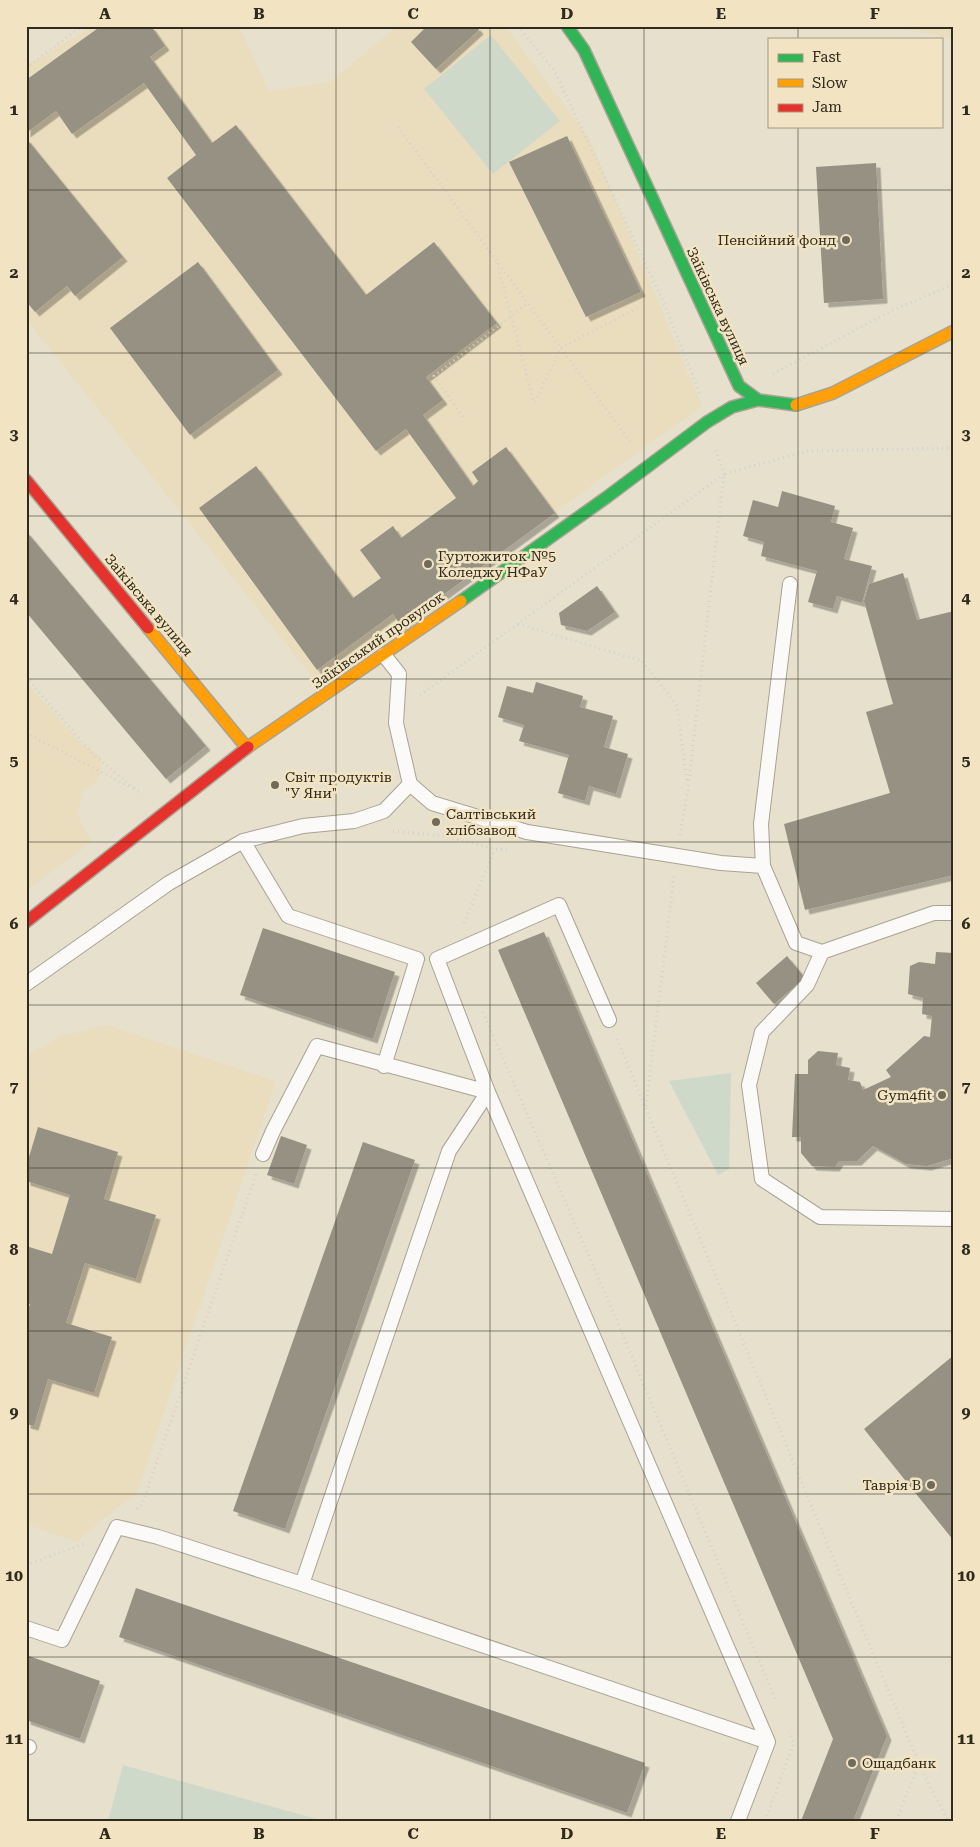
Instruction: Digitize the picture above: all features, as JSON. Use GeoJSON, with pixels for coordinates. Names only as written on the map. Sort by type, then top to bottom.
{"type":"FeatureCollection","features":[{"type":"Feature","properties":{"kind":"street","name":"Заїківська вулиця"},"geometry":{"type":"LineString","coordinates":[[567,26],[584,50],[739,386],[758,400],[793,406],[832,393],[954,332]]}},
{"type":"Feature","properties":{"kind":"street","name":"Заїківський провулок"},"geometry":{"type":"LineString","coordinates":[[26,922],[247,748],[384,655],[607,497],[707,422],[732,406],[758,400]]}},
{"type":"Feature","properties":{"kind":"street","name":"Заїківська вулиця"},"geometry":{"type":"LineString","coordinates":[[26,480],[247,748]]}},
{"type":"Feature","properties":{"kind":"lane"},"geometry":{"type":"LineString","coordinates":[[790,584],[761,824],[762,866],[796,943],[822,952],[934,913],[954,914]]}},
{"type":"Feature","properties":{"kind":"lane"},"geometry":{"type":"LineString","coordinates":[[384,655],[399,674],[396,723],[410,784],[432,803],[527,832],[677,856],[762,866]]}},
{"type":"Feature","properties":{"kind":"lane"},"geometry":{"type":"LineString","coordinates":[[26,984],[169,883],[243,841],[303,826],[354,821],[384,811],[410,784]]}},
{"type":"Feature","properties":{"kind":"lane"},"geometry":{"type":"LineString","coordinates":[[243,841],[288,916],[417,959],[437,959],[559,905],[609,1020]]}},
{"type":"Feature","properties":{"kind":"lane"},"geometry":{"type":"LineString","coordinates":[[822,952],[808,985],[762,1032],[749,1085],[762,1179],[820,1218],[954,1219]]}},
{"type":"Feature","properties":{"kind":"lane"},"geometry":{"type":"LineString","coordinates":[[384,1066],[417,959]]}},
{"type":"Feature","properties":{"kind":"lane"},"geometry":{"type":"LineString","coordinates":[[437,959],[488,1092],[768,1742],[738,1821]]}},
{"type":"Feature","properties":{"kind":"lane"},"geometry":{"type":"LineString","coordinates":[[263,1154],[273,1130],[317,1046],[384,1066],[488,1092]]}},
{"type":"Feature","properties":{"kind":"lane"},"geometry":{"type":"LineString","coordinates":[[302,1584],[449,1151],[488,1092]]}},
{"type":"Feature","properties":{"kind":"lane"},"geometry":{"type":"LineString","coordinates":[[26,1628],[62,1640],[117,1527],[158,1537],[302,1584],[768,1742]]}},
{"type":"Feature","properties":{"kind":"path"},"geometry":{"type":"LineString","coordinates":[[26,68],[82,26]]}},
{"type":"Feature","properties":{"kind":"path"},"geometry":{"type":"LineString","coordinates":[[518,26],[555,72],[663,301],[702,399]]}},
{"type":"Feature","properties":{"kind":"path"},"geometry":{"type":"LineString","coordinates":[[398,127],[632,445]]}},
{"type":"Feature","properties":{"kind":"path"},"geometry":{"type":"LineString","coordinates":[[496,260],[534,403],[561,348],[637,308]]}},
{"type":"Feature","properties":{"kind":"path"},"geometry":{"type":"LineString","coordinates":[[463,417],[434,376],[528,303]]}},
{"type":"Feature","properties":{"kind":"path"},"geometry":{"type":"LineString","coordinates":[[397,712],[724,474],[808,451],[954,448]]}},
{"type":"Feature","properties":{"kind":"path"},"geometry":{"type":"LineString","coordinates":[[646,1106],[677,856],[688,789],[724,474]]}},
{"type":"Feature","properties":{"kind":"path"},"geometry":{"type":"LineString","coordinates":[[517,624],[642,661],[676,706],[688,789]]}},
{"type":"Feature","properties":{"kind":"path"},"geometry":{"type":"LineString","coordinates":[[26,678],[93,754],[166,813]]}},
{"type":"Feature","properties":{"kind":"path"},"geometry":{"type":"LineString","coordinates":[[26,733],[142,793]]}},
{"type":"Feature","properties":{"kind":"path"},"geometry":{"type":"LineString","coordinates":[[390,830],[444,836],[495,850],[514,851]]}},
{"type":"Feature","properties":{"kind":"path"},"geometry":{"type":"LineString","coordinates":[[456,951],[457,940],[495,850]]}},
{"type":"Feature","properties":{"kind":"path"},"geometry":{"type":"LineString","coordinates":[[480,1005],[620,1328],[778,1706]]}},
{"type":"Feature","properties":{"kind":"path"},"geometry":{"type":"LineString","coordinates":[[609,1020],[919,1764],[948,1821]]}},
{"type":"Feature","properties":{"kind":"path"},"geometry":{"type":"LineString","coordinates":[[26,1565],[89,1542],[117,1527],[142,1505],[263,1154]]}},
{"type":"Feature","properties":{"kind":"path"},"geometry":{"type":"LineString","coordinates":[[765,1821],[794,1743],[786,1724]]}},
{"type":"Feature","properties":{"kind":"path"},"geometry":{"type":"LineString","coordinates":[[896,1821],[919,1764]]}},
{"type":"Feature","properties":{"kind":"shaded area"},"geometry":{"type":"Polygon","coordinates":[[[93,26],[239,26],[269,91],[331,82],[397,26],[506,27],[589,138],[702,406],[318,684],[26,319],[26,66],[93,26]]]}},
{"type":"Feature","properties":{"kind":"shaded area"},"geometry":{"type":"Polygon","coordinates":[[[888,26],[952,26],[950,38],[888,26]]]}},
{"type":"Feature","properties":{"kind":"shaded area"},"geometry":{"type":"Polygon","coordinates":[[[26,682],[82,744],[101,757],[101,770],[96,782],[83,790],[78,812],[82,827],[93,841],[26,891],[26,682]]]}},
{"type":"Feature","properties":{"kind":"shaded area"},"geometry":{"type":"Polygon","coordinates":[[[107,1025],[276,1081],[136,1495],[105,1517],[77,1542],[26,1524],[26,1056],[59,1037],[107,1025]]]}},
{"type":"Feature","properties":{"kind":"green space"},"geometry":{"type":"Polygon","coordinates":[[[491,35],[560,121],[493,174],[424,89],[491,35]]]}},
{"type":"Feature","properties":{"kind":"green space"},"geometry":{"type":"Polygon","coordinates":[[[731,1073],[729,1169],[718,1175],[669,1081],[731,1073]]]}},
{"type":"Feature","properties":{"kind":"green space"},"geometry":{"type":"Polygon","coordinates":[[[123,1765],[324,1821],[108,1821],[123,1765]]]}},
{"type":"Feature","properties":{"kind":"building"},"geometry":{"type":"Polygon","coordinates":[[[101,26],[151,26],[165,46],[150,57],[212,143],[236,125],[366,295],[434,242],[497,323],[426,377],[443,400],[423,415],[473,486],[478,481],[472,472],[506,447],[555,513],[401,626],[393,614],[317,670],[199,508],[256,466],[353,598],[381,578],[360,550],[393,526],[401,538],[456,498],[406,429],[376,451],[167,178],[196,155],[144,83],[72,134],[56,111],[26,133],[26,80],[101,26]]]}},
{"type":"Feature","properties":{"kind":"building"},"geometry":{"type":"Polygon","coordinates":[[[427,26],[476,26],[479,30],[436,69],[411,42],[427,26]]]}},
{"type":"Feature","properties":{"kind":"building"},"geometry":{"type":"Polygon","coordinates":[[[567,136],[641,292],[586,317],[509,162],[567,136]]]}},
{"type":"Feature","properties":{"kind":"building"},"geometry":{"type":"Polygon","coordinates":[[[26,138],[123,257],[75,296],[67,286],[35,312],[26,301],[26,138]]]}},
{"type":"Feature","properties":{"kind":"building"},"geometry":{"type":"Polygon","coordinates":[[[876,163],[883,299],[824,303],[816,167],[876,163]]]}},
{"type":"Feature","properties":{"kind":"building"},"geometry":{"type":"Polygon","coordinates":[[[198,262],[278,370],[190,435],[110,328],[198,262]]]}},
{"type":"Feature","properties":{"kind":"building"},"geometry":{"type":"Polygon","coordinates":[[[782,491],[835,506],[831,522],[853,528],[844,559],[872,566],[862,603],[837,596],[833,609],[808,602],[817,571],[761,556],[764,542],[743,536],[753,500],[778,507],[782,491]]]}},
{"type":"Feature","properties":{"kind":"building"},"geometry":{"type":"Polygon","coordinates":[[[26,531],[206,746],[166,779],[26,612],[26,531]]]}},
{"type":"Feature","properties":{"kind":"building"},"geometry":{"type":"Polygon","coordinates":[[[903,573],[917,620],[954,611],[954,875],[805,910],[784,824],[890,793],[866,712],[893,704],[864,601],[869,584],[903,573]]]}},
{"type":"Feature","properties":{"kind":"building"},"geometry":{"type":"Polygon","coordinates":[[[597,586],[615,612],[587,631],[561,625],[559,613],[597,586]]]}},
{"type":"Feature","properties":{"kind":"building"},"geometry":{"type":"Polygon","coordinates":[[[536,682],[583,696],[580,707],[613,716],[604,747],[628,754],[616,794],[589,786],[585,801],[558,793],[569,755],[519,741],[524,725],[498,717],[507,686],[533,693],[536,682]]]}},
{"type":"Feature","properties":{"kind":"building"},"geometry":{"type":"Polygon","coordinates":[[[263,928],[395,972],[373,1039],[240,995],[263,928]]]}},
{"type":"Feature","properties":{"kind":"building"},"geometry":{"type":"Polygon","coordinates":[[[544,932],[887,1736],[853,1821],[801,1821],[833,1739],[498,950],[544,932]]]}},
{"type":"Feature","properties":{"kind":"building"},"geometry":{"type":"Polygon","coordinates":[[[936,952],[954,953],[954,1158],[927,1166],[906,1164],[873,1146],[857,1161],[839,1161],[835,1167],[812,1166],[801,1153],[801,1137],[792,1137],[795,1074],[808,1074],[808,1060],[818,1051],[838,1053],[836,1065],[850,1068],[848,1080],[860,1082],[863,1090],[891,1077],[886,1070],[924,1036],[930,1037],[932,1016],[922,1014],[923,998],[908,994],[910,966],[919,962],[935,964],[936,952]]]}},
{"type":"Feature","properties":{"kind":"building"},"geometry":{"type":"Polygon","coordinates":[[[787,956],[805,978],[774,1004],[756,983],[787,956]]]}},
{"type":"Feature","properties":{"kind":"building"},"geometry":{"type":"Polygon","coordinates":[[[38,1127],[118,1152],[104,1199],[156,1215],[136,1279],[85,1263],[66,1323],[112,1337],[94,1393],[48,1379],[34,1426],[26,1424],[26,1315],[30,1304],[26,1303],[26,1246],[52,1254],[70,1195],[26,1181],[26,1167],[38,1127]]]}},
{"type":"Feature","properties":{"kind":"building"},"geometry":{"type":"Polygon","coordinates":[[[281,1136],[307,1145],[294,1184],[267,1175],[281,1136]]]}},
{"type":"Feature","properties":{"kind":"building"},"geometry":{"type":"Polygon","coordinates":[[[363,1142],[415,1160],[285,1529],[233,1511],[363,1142]]]}},
{"type":"Feature","properties":{"kind":"building","name":"Таврія В"},"geometry":{"type":"Polygon","coordinates":[[[954,1355],[954,1541],[864,1429],[954,1355]]]}},
{"type":"Feature","properties":{"kind":"building"},"geometry":{"type":"Polygon","coordinates":[[[136,1588],[645,1763],[627,1813],[119,1637],[136,1588]]]}},
{"type":"Feature","properties":{"kind":"building"},"geometry":{"type":"Polygon","coordinates":[[[26,1655],[100,1681],[80,1739],[26,1720],[26,1655]]]}},
{"type":"Feature","properties":{"kind":"traffic: fast"},"geometry":{"type":"LineString","coordinates":[[567,26],[584,50],[739,386],[758,400],[796,405]]}},
{"type":"Feature","properties":{"kind":"traffic: fast"},"geometry":{"type":"LineString","coordinates":[[461,601],[607,497],[707,422],[732,407],[758,400]]}},
{"type":"Feature","properties":{"kind":"traffic: slow"},"geometry":{"type":"LineString","coordinates":[[796,405],[833,393],[954,331]]}},
{"type":"Feature","properties":{"kind":"traffic: slow"},"geometry":{"type":"LineString","coordinates":[[248,747],[461,601]]}},
{"type":"Feature","properties":{"kind":"traffic: slow"},"geometry":{"type":"LineString","coordinates":[[148,628],[247,748]]}},
{"type":"Feature","properties":{"kind":"traffic: jam"},"geometry":{"type":"LineString","coordinates":[[26,480],[148,628]]}},
{"type":"Feature","properties":{"kind":"traffic: jam"},"geometry":{"type":"LineString","coordinates":[[26,922],[248,747]]}},
{"type":"Feature","properties":{"kind":"place","name":"Пенсійний фонд"},"geometry":{"type":"Point","coordinates":[846,240]}},
{"type":"Feature","properties":{"kind":"place","name":"Гуртожиток №5 Коледжу НФаУ"},"geometry":{"type":"Point","coordinates":[428,564]}},
{"type":"Feature","properties":{"kind":"place","name":"Світ продуктів \"У Яни\""},"geometry":{"type":"Point","coordinates":[275,785]}},
{"type":"Feature","properties":{"kind":"place","name":"Салтівський хлібзавод"},"geometry":{"type":"Point","coordinates":[436,822]}},
{"type":"Feature","properties":{"kind":"place","name":"Gym4fit"},"geometry":{"type":"Point","coordinates":[942,1095]}},
{"type":"Feature","properties":{"kind":"place","name":"Таврія В"},"geometry":{"type":"Point","coordinates":[931,1485]}},
{"type":"Feature","properties":{"kind":"place","name":"Ощадбанк"},"geometry":{"type":"Point","coordinates":[852,1763]}}]}
